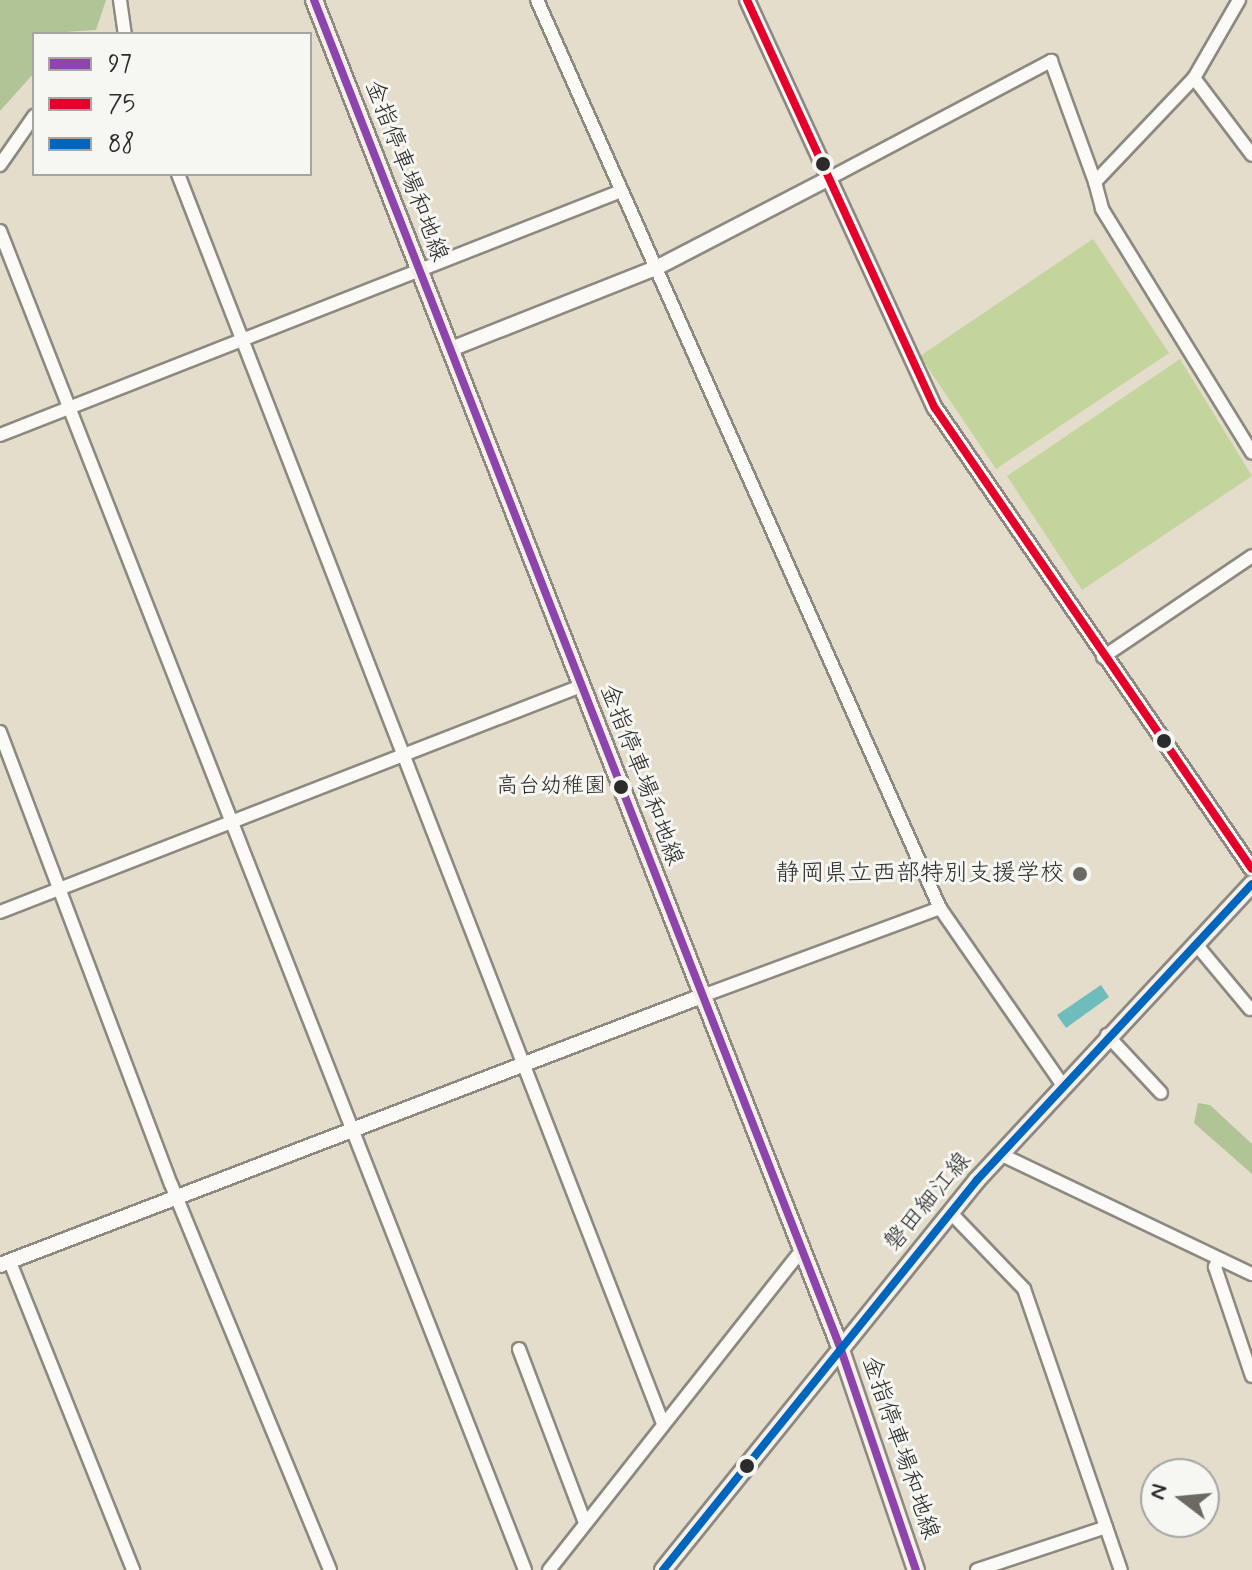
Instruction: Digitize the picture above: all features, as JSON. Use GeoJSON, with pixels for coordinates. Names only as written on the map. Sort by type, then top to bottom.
{"type":"FeatureCollection","features":[{"type":"Feature","properties":{"kind":"main road","name":"金指停車場和地線"},"geometry":{"type":"LineString","coordinates":[[314,0],[840,1347],[916,1570]]}},
{"type":"Feature","properties":{"kind":"main road","name":"磐田細江線"},"geometry":{"type":"LineString","coordinates":[[663,1570],[950,1212],[1107,1035],[1252,884]]}},
{"type":"Feature","properties":{"kind":"street"},"geometry":{"type":"LineString","coordinates":[[120,0],[122,28]]}},
{"type":"Feature","properties":{"kind":"street"},"geometry":{"type":"LineString","coordinates":[[537,0],[940,908],[1062,1084]]}},
{"type":"Feature","properties":{"kind":"street"},"geometry":{"type":"LineString","coordinates":[[747,0],[826,180],[935,408],[1103,657],[1252,869]]}},
{"type":"Feature","properties":{"kind":"street"},"geometry":{"type":"LineString","coordinates":[[1095,182],[1194,78],[1239,0]]}},
{"type":"Feature","properties":{"kind":"street"},"geometry":{"type":"LineString","coordinates":[[451,349],[656,268],[1051,61],[1102,209],[1252,453]]}},
{"type":"Feature","properties":{"kind":"street"},"geometry":{"type":"LineString","coordinates":[[1194,78],[1252,155]]}},
{"type":"Feature","properties":{"kind":"street"},"geometry":{"type":"LineString","coordinates":[[0,165],[32,119]]}},
{"type":"Feature","properties":{"kind":"street"},"geometry":{"type":"LineString","coordinates":[[179,176],[663,1424]]}},
{"type":"Feature","properties":{"kind":"street"},"geometry":{"type":"LineString","coordinates":[[0,435],[243,343],[621,191]]}},
{"type":"Feature","properties":{"kind":"street"},"geometry":{"type":"LineString","coordinates":[[0,231],[231,822],[355,1129],[525,1570]]}},
{"type":"Feature","properties":{"kind":"street"},"geometry":{"type":"LineString","coordinates":[[1103,657],[1252,556]]}},
{"type":"Feature","properties":{"kind":"street"},"geometry":{"type":"LineString","coordinates":[[0,912],[581,686]]}},
{"type":"Feature","properties":{"kind":"street"},"geometry":{"type":"LineString","coordinates":[[0,732],[56,890],[330,1570]]}},
{"type":"Feature","properties":{"kind":"street"},"geometry":{"type":"LineString","coordinates":[[133,1570],[3,1264],[940,908]]}},
{"type":"Feature","properties":{"kind":"street"},"geometry":{"type":"LineString","coordinates":[[1195,943],[1250,1009]]}},
{"type":"Feature","properties":{"kind":"street"},"geometry":{"type":"LineString","coordinates":[[1107,1035],[1161,1093]]}},
{"type":"Feature","properties":{"kind":"street"},"geometry":{"type":"LineString","coordinates":[[1000,1154],[1252,1274]]}},
{"type":"Feature","properties":{"kind":"street"},"geometry":{"type":"LineString","coordinates":[[950,1212],[1024,1289],[1121,1570]]}},
{"type":"Feature","properties":{"kind":"street"},"geometry":{"type":"LineString","coordinates":[[549,1570],[801,1251]]}},
{"type":"Feature","properties":{"kind":"street"},"geometry":{"type":"LineString","coordinates":[[1219,1259],[1215,1267],[1252,1376]]}},
{"type":"Feature","properties":{"kind":"street"},"geometry":{"type":"LineString","coordinates":[[519,1349],[585,1523]]}},
{"type":"Feature","properties":{"kind":"street"},"geometry":{"type":"LineString","coordinates":[[977,1570],[1106,1527]]}},
{"type":"Feature","properties":{"kind":"green space"},"geometry":{"type":"Polygon","coordinates":[[[0,0],[106,0],[96,30],[32,32],[32,75],[0,111],[0,0]]]}},
{"type":"Feature","properties":{"kind":"green space"},"geometry":{"type":"Polygon","coordinates":[[[1093,239],[1169,353],[996,469],[920,356],[1093,239]]]}},
{"type":"Feature","properties":{"kind":"green space"},"geometry":{"type":"Polygon","coordinates":[[[1180,359],[1252,476],[1082,590],[1007,476],[1180,359]]]}},
{"type":"Feature","properties":{"kind":"green space"},"geometry":{"type":"Polygon","coordinates":[[[1198,1103],[1210,1105],[1252,1144],[1252,1174],[1194,1123],[1198,1103]]]}},
{"type":"Feature","properties":{"kind":"water"},"geometry":{"type":"Polygon","coordinates":[[[1101,985],[1109,997],[1066,1028],[1057,1015],[1101,985]]]}},
{"type":"Feature","properties":{"kind":"transit line","name":"97"},"geometry":{"type":"LineString","coordinates":[[314,0],[840,1347],[916,1570]]}},
{"type":"Feature","properties":{"kind":"transit line","name":"75"},"geometry":{"type":"LineString","coordinates":[[747,0],[935,408],[1252,869]]}},
{"type":"Feature","properties":{"kind":"transit line","name":"88"},"geometry":{"type":"LineString","coordinates":[[663,1570],[977,1180],[1252,884]]}},
{"type":"Feature","properties":{"kind":"place","name":"高台幼稚園"},"geometry":{"type":"Point","coordinates":[621,787]}},
{"type":"Feature","properties":{"kind":"place","name":"静岡県立西部特別支援学校"},"geometry":{"type":"Point","coordinates":[1080,874]}}]}
